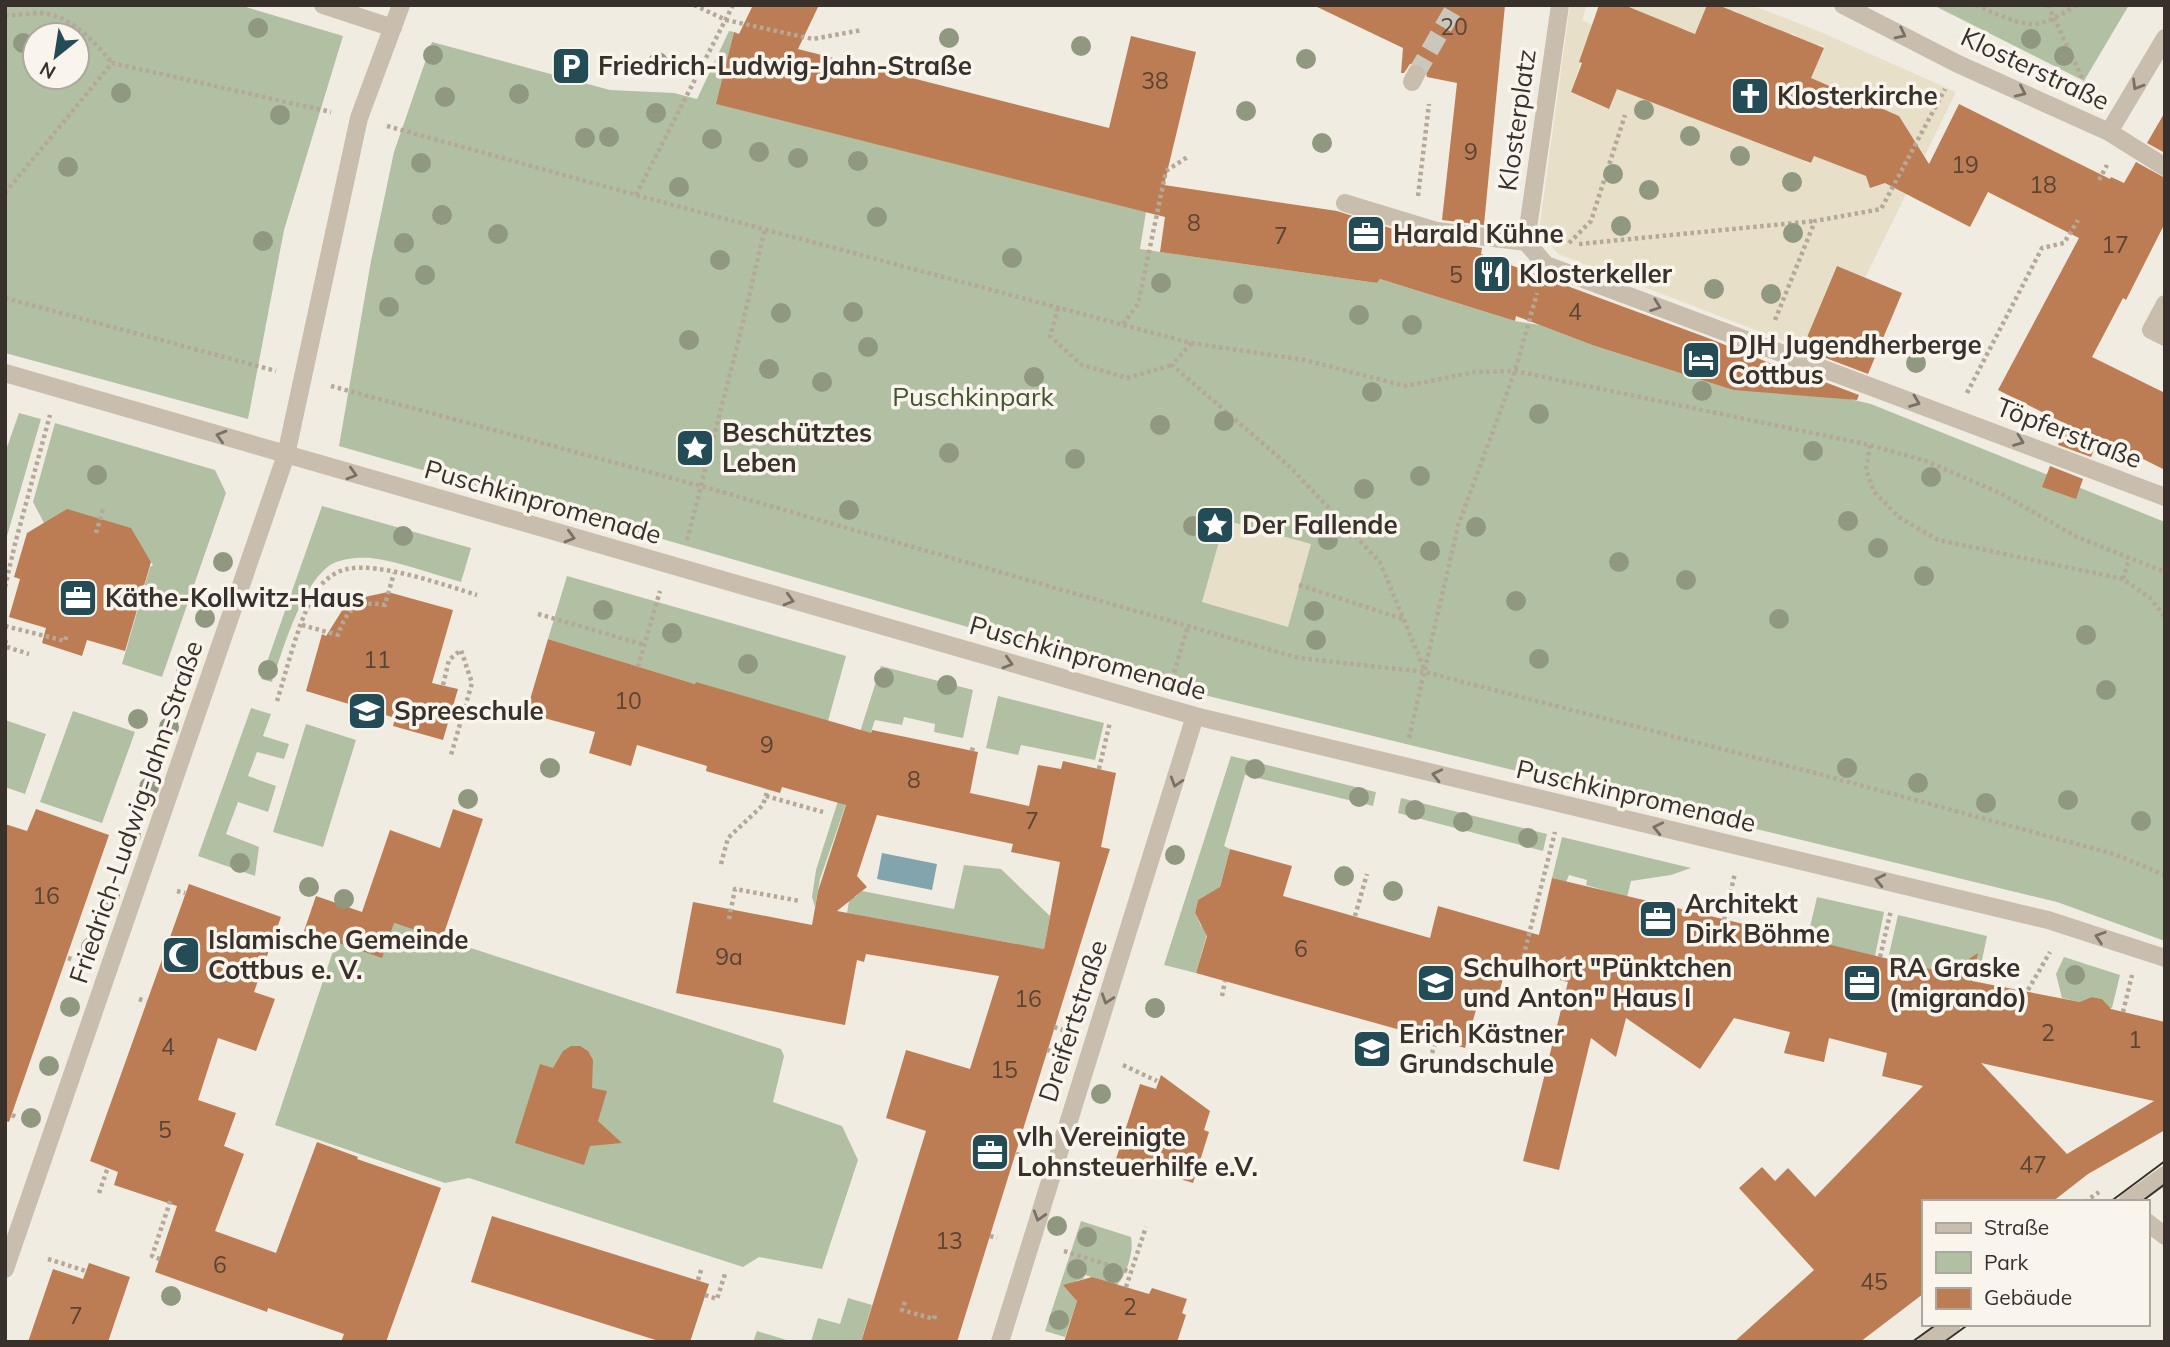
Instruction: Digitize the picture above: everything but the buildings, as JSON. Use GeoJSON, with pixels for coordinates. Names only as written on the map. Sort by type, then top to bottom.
{"type":"FeatureCollection","features":[{"type":"Feature","properties":{"kind":"street"},"geometry":{"type":"LineString","coordinates":[[324,5],[393,28]]}},
{"type":"Feature","properties":{"kind":"street","name":"Friedrich-Ludwig-Jahn-Straße"},"geometry":{"type":"LineString","coordinates":[[5,1269],[286,455],[359,118],[401,5]]}},
{"type":"Feature","properties":{"kind":"street","name":"Klosterplatz"},"geometry":{"type":"LineString","coordinates":[[1526,242],[1560,5]]}},
{"type":"Feature","properties":{"kind":"street","name":"Klosterstraße"},"geometry":{"type":"LineString","coordinates":[[1843,5],[1958,64],[2109,132],[2165,167]]}},
{"type":"Feature","properties":{"kind":"street"},"geometry":{"type":"LineString","coordinates":[[2109,132],[2165,38]]}},
{"type":"Feature","properties":{"kind":"street"},"geometry":{"type":"LineString","coordinates":[[1345,204],[1437,231],[1526,242],[1546,265],[1955,417]]}},
{"type":"Feature","properties":{"kind":"street"},"geometry":{"type":"LineString","coordinates":[[2165,304],[2151,330],[2165,337]]}},
{"type":"Feature","properties":{"kind":"street","name":"Puschkinpromenade"},"geometry":{"type":"LineString","coordinates":[[5,373],[1195,716],[2048,920],[2165,958]]}},
{"type":"Feature","properties":{"kind":"street","name":"Töpferstraße"},"geometry":{"type":"LineString","coordinates":[[1955,417],[2165,497]]}},
{"type":"Feature","properties":{"kind":"street","name":"Dreifertstraße"},"geometry":{"type":"LineString","coordinates":[[1000,1342],[1195,716]]}},
{"type":"Feature","properties":{"kind":"street"},"geometry":{"type":"LineString","coordinates":[[2130,1200],[2165,1175]]}},
{"type":"Feature","properties":{"kind":"street"},"geometry":{"type":"LineString","coordinates":[[2149,1224],[2165,1236]]}},
{"type":"Feature","properties":{"kind":"street"},"geometry":{"type":"LineString","coordinates":[[1927,1342],[1949,1326]]}},
{"type":"Feature","properties":{"kind":"path"},"geometry":{"type":"LineString","coordinates":[[694,5],[726,20],[813,39],[862,30]]}},
{"type":"Feature","properties":{"kind":"path"},"geometry":{"type":"LineString","coordinates":[[636,195],[733,5]]}},
{"type":"Feature","properties":{"kind":"path"},"geometry":{"type":"LineString","coordinates":[[1976,5],[2008,18],[2035,24],[2054,18],[2076,5]]}},
{"type":"Feature","properties":{"kind":"path"},"geometry":{"type":"LineString","coordinates":[[2048,5],[2109,132]]}},
{"type":"Feature","properties":{"kind":"path"},"geometry":{"type":"LineString","coordinates":[[5,15],[41,13],[67,22],[92,38],[112,63],[359,118],[1191,343],[1305,360],[1405,386],[1475,372],[1515,371],[1870,445],[1926,461],[2000,494],[2077,537],[2165,572]]}},
{"type":"Feature","properties":{"kind":"path"},"geometry":{"type":"LineString","coordinates":[[5,192],[112,63]]}},
{"type":"Feature","properties":{"kind":"path"},"geometry":{"type":"LineString","coordinates":[[1625,115],[1591,221],[1567,245],[1815,221],[1881,209],[1958,64]]}},
{"type":"Feature","properties":{"kind":"path"},"geometry":{"type":"LineString","coordinates":[[1414,78],[1430,92],[1415,225]]}},
{"type":"Feature","properties":{"kind":"path"},"geometry":{"type":"LineString","coordinates":[[1123,324],[1138,304],[1166,171],[1189,156]]}},
{"type":"Feature","properties":{"kind":"path"},"geometry":{"type":"LineString","coordinates":[[1955,417],[2042,248],[2064,243],[2078,220]]}},
{"type":"Feature","properties":{"kind":"path"},"geometry":{"type":"LineString","coordinates":[[1764,346],[1815,221]]}},
{"type":"Feature","properties":{"kind":"path"},"geometry":{"type":"LineString","coordinates":[[685,548],[765,228]]}},
{"type":"Feature","properties":{"kind":"path"},"geometry":{"type":"LineString","coordinates":[[1408,742],[1458,526],[1515,371],[1546,265]]}},
{"type":"Feature","properties":{"kind":"path"},"geometry":{"type":"LineString","coordinates":[[5,298],[701,486],[1299,658],[1425,672],[2114,854],[2165,875]]}},
{"type":"Feature","properties":{"kind":"path"},"geometry":{"type":"LineString","coordinates":[[1058,308],[1050,336],[1082,365],[1127,378],[1172,365],[1191,343]]}},
{"type":"Feature","properties":{"kind":"path"},"geometry":{"type":"LineString","coordinates":[[1172,365],[1289,466],[1380,562],[1425,672]]}},
{"type":"Feature","properties":{"kind":"path"},"geometry":{"type":"LineString","coordinates":[[5,587],[48,422]]}},
{"type":"Feature","properties":{"kind":"path"},"geometry":{"type":"LineString","coordinates":[[1870,445],[1866,470],[1874,492],[1899,517],[1938,540],[2123,579],[2150,598],[2165,617]]}},
{"type":"Feature","properties":{"kind":"path"},"geometry":{"type":"LineString","coordinates":[[96,533],[103,509]]}},
{"type":"Feature","properties":{"kind":"path"},"geometry":{"type":"LineString","coordinates":[[2123,579],[2129,559]]}},
{"type":"Feature","properties":{"kind":"path"},"geometry":{"type":"LineString","coordinates":[[11,561],[18,562]]}},
{"type":"Feature","properties":{"kind":"path"},"geometry":{"type":"LineString","coordinates":[[277,701],[309,606],[319,587],[331,576],[345,569],[361,567],[477,595]]}},
{"type":"Feature","properties":{"kind":"path"},"geometry":{"type":"LineString","coordinates":[[302,625],[338,635],[351,610],[372,602],[385,604],[394,573]]}},
{"type":"Feature","properties":{"kind":"path"},"geometry":{"type":"LineString","coordinates":[[1299,585],[1403,619]]}},
{"type":"Feature","properties":{"kind":"path"},"geometry":{"type":"LineString","coordinates":[[638,667],[661,590]]}},
{"type":"Feature","properties":{"kind":"path"},"geometry":{"type":"LineString","coordinates":[[538,614],[645,645]]}},
{"type":"Feature","properties":{"kind":"path"},"geometry":{"type":"LineString","coordinates":[[5,625],[65,641],[67,634]]}},
{"type":"Feature","properties":{"kind":"path"},"geometry":{"type":"LineString","coordinates":[[1163,707],[1188,626]]}},
{"type":"Feature","properties":{"kind":"path"},"geometry":{"type":"LineString","coordinates":[[5,640],[8,647],[29,654]]}},
{"type":"Feature","properties":{"kind":"path"},"geometry":{"type":"LineString","coordinates":[[443,685],[449,660],[461,650],[472,683],[451,755]]}},
{"type":"Feature","properties":{"kind":"path"},"geometry":{"type":"LineString","coordinates":[[1099,769],[1110,725]]}},
{"type":"Feature","properties":{"kind":"path"},"geometry":{"type":"LineString","coordinates":[[721,864],[728,838],[763,805],[768,789]]}},
{"type":"Feature","properties":{"kind":"path"},"geometry":{"type":"LineString","coordinates":[[766,796],[822,812]]}},
{"type":"Feature","properties":{"kind":"path"},"geometry":{"type":"LineString","coordinates":[[1520,970],[1554,835]]}},
{"type":"Feature","properties":{"kind":"path"},"geometry":{"type":"LineString","coordinates":[[1355,916],[1367,874]]}},
{"type":"Feature","properties":{"kind":"path"},"geometry":{"type":"LineString","coordinates":[[1724,920],[1733,877]]}},
{"type":"Feature","properties":{"kind":"path"},"geometry":{"type":"LineString","coordinates":[[729,919],[735,890],[800,901]]}},
{"type":"Feature","properties":{"kind":"path"},"geometry":{"type":"LineString","coordinates":[[177,891],[186,893]]}},
{"type":"Feature","properties":{"kind":"path"},"geometry":{"type":"LineString","coordinates":[[1881,957],[1890,913]]}},
{"type":"Feature","properties":{"kind":"path"},"geometry":{"type":"LineString","coordinates":[[2028,990],[2050,952]]}},
{"type":"Feature","properties":{"kind":"path"},"geometry":{"type":"LineString","coordinates":[[1222,996],[1225,981]]}},
{"type":"Feature","properties":{"kind":"path"},"geometry":{"type":"LineString","coordinates":[[2123,1012],[2130,981]]}},
{"type":"Feature","properties":{"kind":"path"},"geometry":{"type":"LineString","coordinates":[[139,999],[146,1002]]}},
{"type":"Feature","properties":{"kind":"path"},"geometry":{"type":"LineString","coordinates":[[1054,1027],[1063,1030]]}},
{"type":"Feature","properties":{"kind":"path"},"geometry":{"type":"LineString","coordinates":[[1432,1053],[1436,1041]]}},
{"type":"Feature","properties":{"kind":"path"},"geometry":{"type":"LineString","coordinates":[[1047,1050],[1055,1052]]}},
{"type":"Feature","properties":{"kind":"path"},"geometry":{"type":"LineString","coordinates":[[1123,1065],[1157,1082]]}},
{"type":"Feature","properties":{"kind":"path"},"geometry":{"type":"LineString","coordinates":[[12,1115],[18,1118]]}},
{"type":"Feature","properties":{"kind":"path"},"geometry":{"type":"LineString","coordinates":[[1016,1154],[1023,1157]]}},
{"type":"Feature","properties":{"kind":"path"},"geometry":{"type":"LineString","coordinates":[[99,1193],[108,1167]]}},
{"type":"Feature","properties":{"kind":"path"},"geometry":{"type":"LineString","coordinates":[[160,1259],[152,1256],[171,1199]]}},
{"type":"Feature","properties":{"kind":"path"},"geometry":{"type":"LineString","coordinates":[[1126,1287],[1146,1227]]}},
{"type":"Feature","properties":{"kind":"path"},"geometry":{"type":"LineString","coordinates":[[990,1236],[997,1238]]}},
{"type":"Feature","properties":{"kind":"path"},"geometry":{"type":"LineString","coordinates":[[1064,1251],[1131,1272]]}},
{"type":"Feature","properties":{"kind":"path"},"geometry":{"type":"LineString","coordinates":[[48,1259],[86,1271]]}},
{"type":"Feature","properties":{"kind":"path"},"geometry":{"type":"LineString","coordinates":[[698,1280],[702,1267]]}},
{"type":"Feature","properties":{"kind":"path"},"geometry":{"type":"LineString","coordinates":[[705,1295],[718,1299],[725,1274]]}},
{"type":"Feature","properties":{"kind":"path"},"geometry":{"type":"LineString","coordinates":[[905,1302],[902,1310],[918,1317],[934,1319],[936,1312]]}},
{"type":"Feature","properties":{"kind":"green space"},"geometry":{"type":"Polygon","coordinates":[[[5,5],[239,5],[343,36],[284,230],[248,419],[5,353],[5,5]]]}},
{"type":"Feature","properties":{"kind":"green space"},"geometry":{"type":"Polygon","coordinates":[[[1933,5],[2129,5],[2084,81],[1933,5]]]}},
{"type":"Feature","properties":{"kind":"green space","name":"Puschkinpark"},"geometry":{"type":"Polygon","coordinates":[[[729,31],[734,32],[717,104],[1146,212],[1140,249],[1377,283],[1380,279],[1515,321],[1540,325],[1592,345],[1733,390],[1833,395],[1871,404],[2165,522],[2165,941],[2057,902],[1204,695],[339,446],[371,261],[394,152],[432,42],[610,90],[674,93],[697,99],[729,31]]]}},
{"type":"Feature","properties":{"kind":"green space"},"geometry":{"type":"Polygon","coordinates":[[[19,413],[41,419],[5,543],[5,453],[19,413]]]}},
{"type":"Feature","properties":{"kind":"green space"},"geometry":{"type":"Polygon","coordinates":[[[55,423],[215,470],[226,493],[162,677],[122,664],[150,567],[153,565],[142,548],[44,523],[33,502],[55,423]]]}},
{"type":"Feature","properties":{"kind":"green space"},"geometry":{"type":"Polygon","coordinates":[[[322,506],[471,548],[461,582],[371,558],[352,558],[334,563],[313,583],[304,599],[272,682],[261,679],[322,506]]]}},
{"type":"Feature","properties":{"kind":"green space"},"geometry":{"type":"Polygon","coordinates":[[[567,576],[846,656],[828,721],[548,639],[567,576]]]}},
{"type":"Feature","properties":{"kind":"green space"},"geometry":{"type":"Polygon","coordinates":[[[881,666],[973,690],[963,738],[934,732],[935,724],[904,717],[902,725],[875,720],[820,879],[815,907],[812,897],[816,870],[881,666]]]}},
{"type":"Feature","properties":{"kind":"green space"},"geometry":{"type":"Polygon","coordinates":[[[998,696],[1104,723],[1095,760],[1021,745],[1018,755],[986,748],[998,696]]]}},
{"type":"Feature","properties":{"kind":"green space"},"geometry":{"type":"Polygon","coordinates":[[[251,708],[271,714],[263,736],[289,744],[284,759],[257,752],[248,776],[276,786],[268,812],[238,802],[226,834],[259,847],[255,876],[198,856],[251,708]]]}},
{"type":"Feature","properties":{"kind":"green space"},"geometry":{"type":"Polygon","coordinates":[[[73,711],[135,732],[102,823],[40,802],[73,711]]]}},
{"type":"Feature","properties":{"kind":"green space"},"geometry":{"type":"Polygon","coordinates":[[[5,720],[46,734],[25,794],[5,787],[5,720]]]}},
{"type":"Feature","properties":{"kind":"green space"},"geometry":{"type":"Polygon","coordinates":[[[306,724],[356,740],[323,847],[273,832],[306,724]]]}},
{"type":"Feature","properties":{"kind":"green space"},"geometry":{"type":"Polygon","coordinates":[[[1231,756],[1376,792],[1373,806],[1245,775],[1224,846],[1230,849],[1218,894],[1211,893],[1198,900],[1195,913],[1201,926],[1209,927],[1196,973],[1164,965],[1231,756]]]}},
{"type":"Feature","properties":{"kind":"green space"},"geometry":{"type":"Polygon","coordinates":[[[1401,798],[1547,834],[1543,851],[1398,813],[1401,798]]]}},
{"type":"Feature","properties":{"kind":"green space"},"geometry":{"type":"Polygon","coordinates":[[[1562,837],[1691,868],[1671,875],[1631,881],[1627,897],[1586,885],[1587,880],[1569,875],[1566,882],[1552,878],[1562,837]]]}},
{"type":"Feature","properties":{"kind":"green space"},"geometry":{"type":"Polygon","coordinates":[[[964,865],[1001,869],[1050,916],[1044,949],[847,913],[850,895],[855,897],[862,891],[954,909],[964,865]]]}},
{"type":"Feature","properties":{"kind":"green space"},"geometry":{"type":"Polygon","coordinates":[[[1817,897],[1884,912],[1875,956],[1807,940],[1817,897]]]}},
{"type":"Feature","properties":{"kind":"green space"},"geometry":{"type":"Polygon","coordinates":[[[1898,915],[1987,936],[1982,960],[1973,978],[1966,971],[1954,968],[1947,973],[1888,959],[1898,915]]]}},
{"type":"Feature","properties":{"kind":"green space"},"geometry":{"type":"Polygon","coordinates":[[[394,923],[781,1049],[784,1056],[773,1102],[842,1126],[858,1160],[822,1269],[759,1257],[743,1267],[469,1178],[445,1183],[275,1125],[336,942],[394,923]]]}},
{"type":"Feature","properties":{"kind":"green space"},"geometry":{"type":"Polygon","coordinates":[[[2064,957],[2120,975],[2112,1008],[2108,1008],[2102,999],[2092,997],[2084,1003],[2062,998],[2056,974],[2064,957]]]}},
{"type":"Feature","properties":{"kind":"green space"},"geometry":{"type":"Polygon","coordinates":[[[1081,1221],[1131,1237],[1131,1255],[1127,1269],[1117,1285],[1085,1275],[1083,1279],[1076,1281],[1072,1294],[1077,1301],[1065,1337],[1045,1331],[1081,1221]]]}},
{"type":"Feature","properties":{"kind":"green space"},"geometry":{"type":"Polygon","coordinates":[[[848,1298],[872,1305],[861,1341],[811,1342],[818,1318],[840,1324],[848,1298]]]}},
{"type":"Feature","properties":{"kind":"green space"},"geometry":{"type":"Polygon","coordinates":[[[757,1331],[793,1342],[753,1342],[757,1331]]]}},
{"type":"Feature","properties":{"kind":"shaded area"},"geometry":{"type":"Polygon","coordinates":[[[1570,5],[1587,5],[1582,20],[1592,25],[1571,93],[1608,109],[1620,80],[1749,140],[1753,132],[1773,140],[1770,148],[1777,150],[1780,143],[1806,153],[1804,162],[1811,164],[1814,156],[1866,176],[1870,188],[1878,185],[1901,119],[1898,115],[1890,118],[1864,101],[1807,86],[1825,46],[1818,44],[1816,48],[1795,40],[1797,36],[1792,33],[1790,37],[1766,28],[1767,24],[1763,22],[1760,26],[1737,16],[1738,12],[1733,10],[1731,14],[1715,5],[1752,5],[1956,92],[1865,278],[1837,266],[1802,348],[1558,254],[1539,231],[1570,5]]]}},
{"type":"Feature","properties":{"kind":"shaded area"},"geometry":{"type":"Polygon","coordinates":[[[1622,5],[1707,5],[1695,34],[1683,28],[1680,36],[1622,5]]]}},
{"type":"Feature","properties":{"kind":"shaded area"},"geometry":{"type":"Polygon","coordinates":[[[1225,520],[1311,544],[1288,627],[1202,602],[1225,520]]]}},
{"type":"Feature","properties":{"kind":"water"},"geometry":{"type":"Polygon","coordinates":[[[882,853],[937,864],[932,890],[877,879],[882,853]]]}},
{"type":"Feature","properties":{"kind":"tunnel"},"geometry":{"type":"LineString","coordinates":[[1416,74],[1456,5]]}},
{"type":"Feature","properties":{"kind":"tram line"},"geometry":{"type":"LineString","coordinates":[[2113,1200],[2165,1161]]}},
{"type":"Feature","properties":{"kind":"tram line"},"geometry":{"type":"LineString","coordinates":[[2144,1200],[2165,1184]]}},
{"type":"Feature","properties":{"kind":"tram line"},"geometry":{"type":"LineString","coordinates":[[1912,1342],[1934,1326]]}},
{"type":"Feature","properties":{"kind":"tram line"},"geometry":{"type":"LineString","coordinates":[[1944,1342],[1966,1326]]}},
{"type":"Feature","properties":{"kind":"place","name":"Friedrich-Ludwig-Jahn-Straße"},"geometry":{"type":"Point","coordinates":[571,66]}},
{"type":"Feature","properties":{"kind":"place","name":"Klosterkirche"},"geometry":{"type":"Point","coordinates":[1750,96]}},
{"type":"Feature","properties":{"kind":"place","name":"Harald Kühne"},"geometry":{"type":"Point","coordinates":[1366,234]}},
{"type":"Feature","properties":{"kind":"place","name":"Klosterkeller"},"geometry":{"type":"Point","coordinates":[1492,274]}},
{"type":"Feature","properties":{"kind":"place","name":"DJH Jugendherberge Cottbus"},"geometry":{"type":"Point","coordinates":[1701,360]}},
{"type":"Feature","properties":{"kind":"place","name":"Beschütztes Leben"},"geometry":{"type":"Point","coordinates":[695,448]}},
{"type":"Feature","properties":{"kind":"place","name":"Der Fallende"},"geometry":{"type":"Point","coordinates":[1215,525]}},
{"type":"Feature","properties":{"kind":"place","name":"Käthe-Kollwitz-Haus"},"geometry":{"type":"Point","coordinates":[78,598]}},
{"type":"Feature","properties":{"kind":"place","name":"Spreeschule"},"geometry":{"type":"Point","coordinates":[367,711]}},
{"type":"Feature","properties":{"kind":"place","name":"Architekt Dirk Böhme"},"geometry":{"type":"Point","coordinates":[1658,919]}},
{"type":"Feature","properties":{"kind":"place","name":"Islamische Gemeinde Cottbus e. V."},"geometry":{"type":"Point","coordinates":[181,955]}},
{"type":"Feature","properties":{"kind":"place","name":"Schulhort \"Pünktchen und Anton\" Haus I"},"geometry":{"type":"Point","coordinates":[1436,983]}},
{"type":"Feature","properties":{"kind":"place","name":"RA Graske (migrando)"},"geometry":{"type":"Point","coordinates":[1862,983]}},
{"type":"Feature","properties":{"kind":"place","name":"Erich Kästner Grundschule"},"geometry":{"type":"Point","coordinates":[1372,1049]}},
{"type":"Feature","properties":{"kind":"place","name":"vlh Vereinigte Lohnsteuerhilfe e.V."},"geometry":{"type":"Point","coordinates":[990,1152]}}]}
